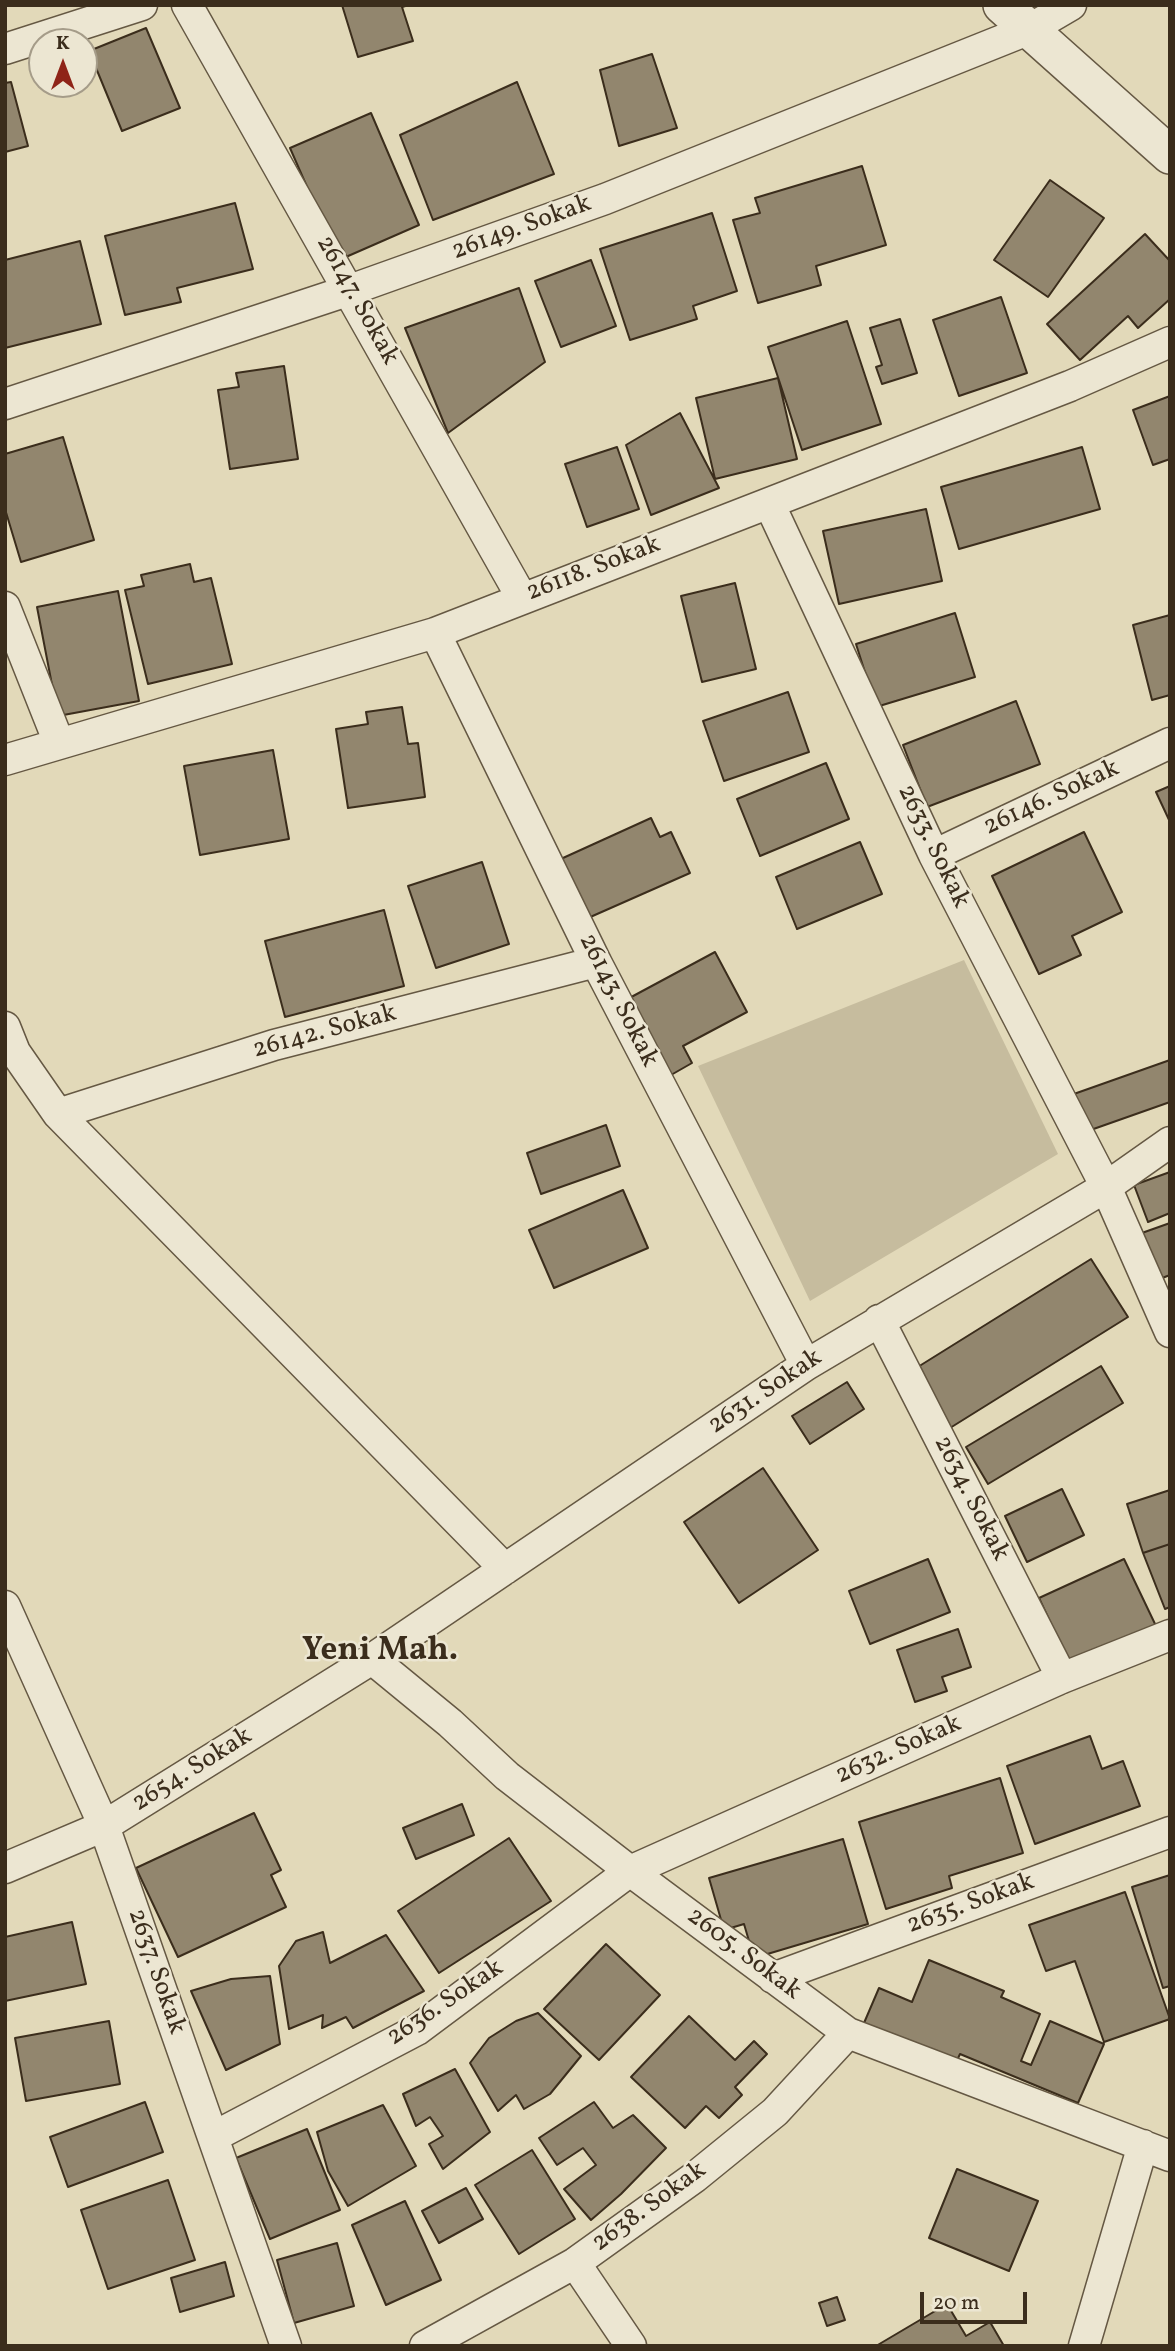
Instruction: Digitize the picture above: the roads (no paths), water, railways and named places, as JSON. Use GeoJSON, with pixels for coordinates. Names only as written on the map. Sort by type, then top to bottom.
{"type":"FeatureCollection","features":[{"type":"Feature","properties":{"kind":"street"},"geometry":{"type":"LineString","coordinates":[[5,49],[142,5]]}},
{"type":"Feature","properties":{"kind":"street","name":"26147. Sokak"},"geometry":{"type":"LineString","coordinates":[[187,5],[522,598]]}},
{"type":"Feature","properties":{"kind":"street"},"geometry":{"type":"LineString","coordinates":[[1002,5],[1170,155]]}},
{"type":"Feature","properties":{"kind":"street","name":"26149. Sokak"},"geometry":{"type":"LineString","coordinates":[[5,404],[350,290],[605,200],[1030,29],[1071,5]]}},
{"type":"Feature","properties":{"kind":"street","name":"26118. Sokak"},"geometry":{"type":"LineString","coordinates":[[5,760],[435,633],[1070,386],[1170,342]]}},
{"type":"Feature","properties":{"kind":"street","name":"2633. Sokak"},"geometry":{"type":"LineString","coordinates":[[769,503],[934,855],[1106,1187],[1170,1332]]}},
{"type":"Feature","properties":{"kind":"street"},"geometry":{"type":"LineString","coordinates":[[5,607],[59,743]]}},
{"type":"Feature","properties":{"kind":"street","name":"26143. Sokak"},"geometry":{"type":"LineString","coordinates":[[435,633],[596,962],[806,1364]]}},
{"type":"Feature","properties":{"kind":"street","name":"26146. Sokak"},"geometry":{"type":"LineString","coordinates":[[934,855],[1170,743]]}},
{"type":"Feature","properties":{"kind":"street","name":"26142. Sokak"},"geometry":{"type":"LineString","coordinates":[[58,1114],[274,1045],[596,962]]}},
{"type":"Feature","properties":{"kind":"street"},"geometry":{"type":"LineString","coordinates":[[5,1027],[15,1052],[58,1114],[505,1569]]}},
{"type":"Feature","properties":{"kind":"street","name":"2631. Sokak"},"geometry":{"type":"LineString","coordinates":[[372,1659],[806,1364],[1106,1187],[1170,1142]]}},
{"type":"Feature","properties":{"kind":"street","name":"2634. Sokak"},"geometry":{"type":"LineString","coordinates":[[879,1320],[1062,1678]]}},
{"type":"Feature","properties":{"kind":"street","name":"2637. Sokak"},"geometry":{"type":"LineString","coordinates":[[6,1611],[104,1826],[286,2346]]}},
{"type":"Feature","properties":{"kind":"street","name":"2632. Sokak"},"geometry":{"type":"LineString","coordinates":[[630,1871],[1062,1678],[1170,1635]]}},
{"type":"Feature","properties":{"kind":"street","name":"2654. Sokak"},"geometry":{"type":"LineString","coordinates":[[5,1868],[104,1826],[372,1659]]}},
{"type":"Feature","properties":{"kind":"street","name":"2605. Sokak"},"geometry":{"type":"LineString","coordinates":[[372,1659],[450,1723],[507,1776],[848,2033],[1156,2150]]}},
{"type":"Feature","properties":{"kind":"street","name":"2635. Sokak"},"geometry":{"type":"LineString","coordinates":[[773,1978],[1170,1832]]}},
{"type":"Feature","properties":{"kind":"street","name":"2636. Sokak"},"geometry":{"type":"LineString","coordinates":[[213,2137],[417,2030],[630,1871]]}},
{"type":"Feature","properties":{"kind":"street","name":"2638. Sokak"},"geometry":{"type":"LineString","coordinates":[[425,2346],[575,2263],[695,2178],[775,2112],[848,2033]]}},
{"type":"Feature","properties":{"kind":"street"},"geometry":{"type":"LineString","coordinates":[[1084,2346],[1156,2150]]}},
{"type":"Feature","properties":{"kind":"street"},"geometry":{"type":"LineString","coordinates":[[575,2263],[631,2346]]}},
{"type":"Feature","properties":{"kind":"district","name":"Yeni Mah."},"geometry":{"type":"Point","coordinates":[380,1653]}}]}
